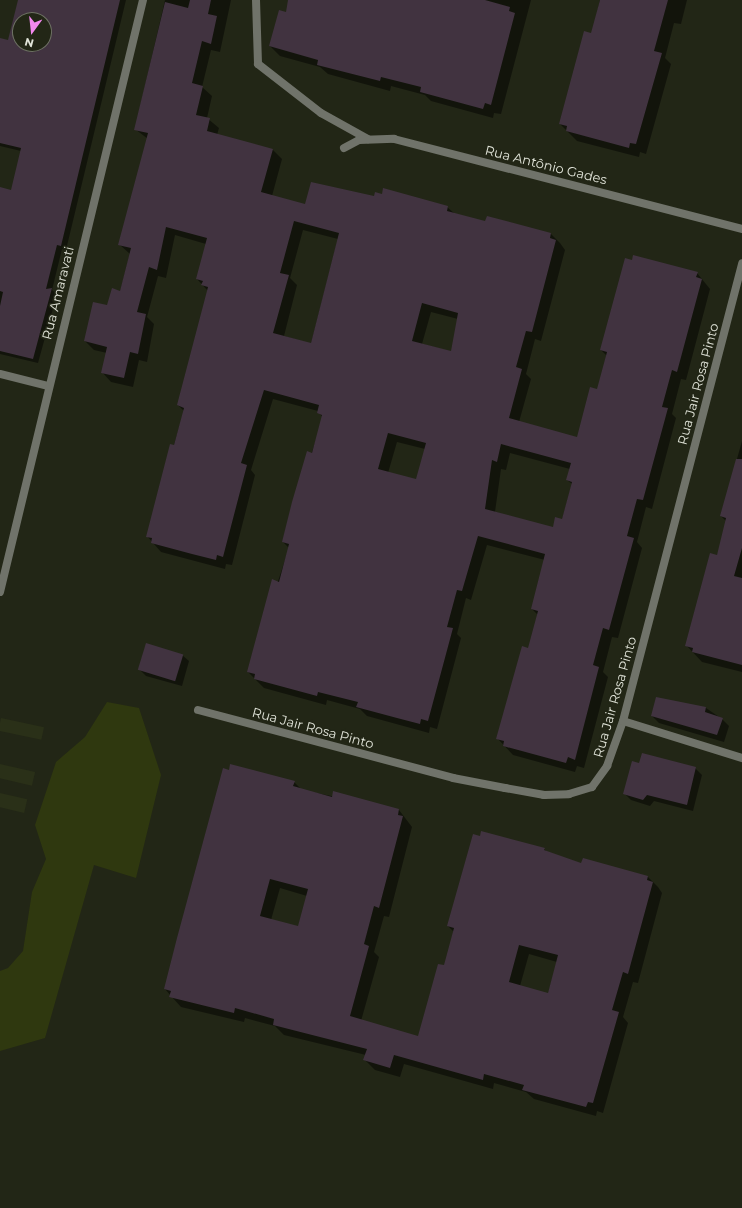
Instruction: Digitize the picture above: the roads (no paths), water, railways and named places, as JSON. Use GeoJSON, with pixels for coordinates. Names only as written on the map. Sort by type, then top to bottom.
{"type":"FeatureCollection","features":[{"type":"Feature","properties":{"kind":"street","name":"Rua Amaravati"},"geometry":{"type":"LineString","coordinates":[[0,592],[48,386],[143,0]]}},
{"type":"Feature","properties":{"kind":"street"},"geometry":{"type":"LineString","coordinates":[[256,0],[258,64],[321,113],[368,139]]}},
{"type":"Feature","properties":{"kind":"street","name":"Rua Antônio Gades"},"geometry":{"type":"LineString","coordinates":[[344,148],[359,140],[394,139],[742,229]]}},
{"type":"Feature","properties":{"kind":"street","name":"Rua Jair Rosa Pinto"},"geometry":{"type":"LineString","coordinates":[[198,710],[453,778],[544,795],[570,794],[592,787],[608,766],[623,721],[742,263]]}},
{"type":"Feature","properties":{"kind":"street"},"geometry":{"type":"LineString","coordinates":[[0,374],[48,386]]}},
{"type":"Feature","properties":{"kind":"street"},"geometry":{"type":"LineString","coordinates":[[623,721],[742,758]]}}]}
